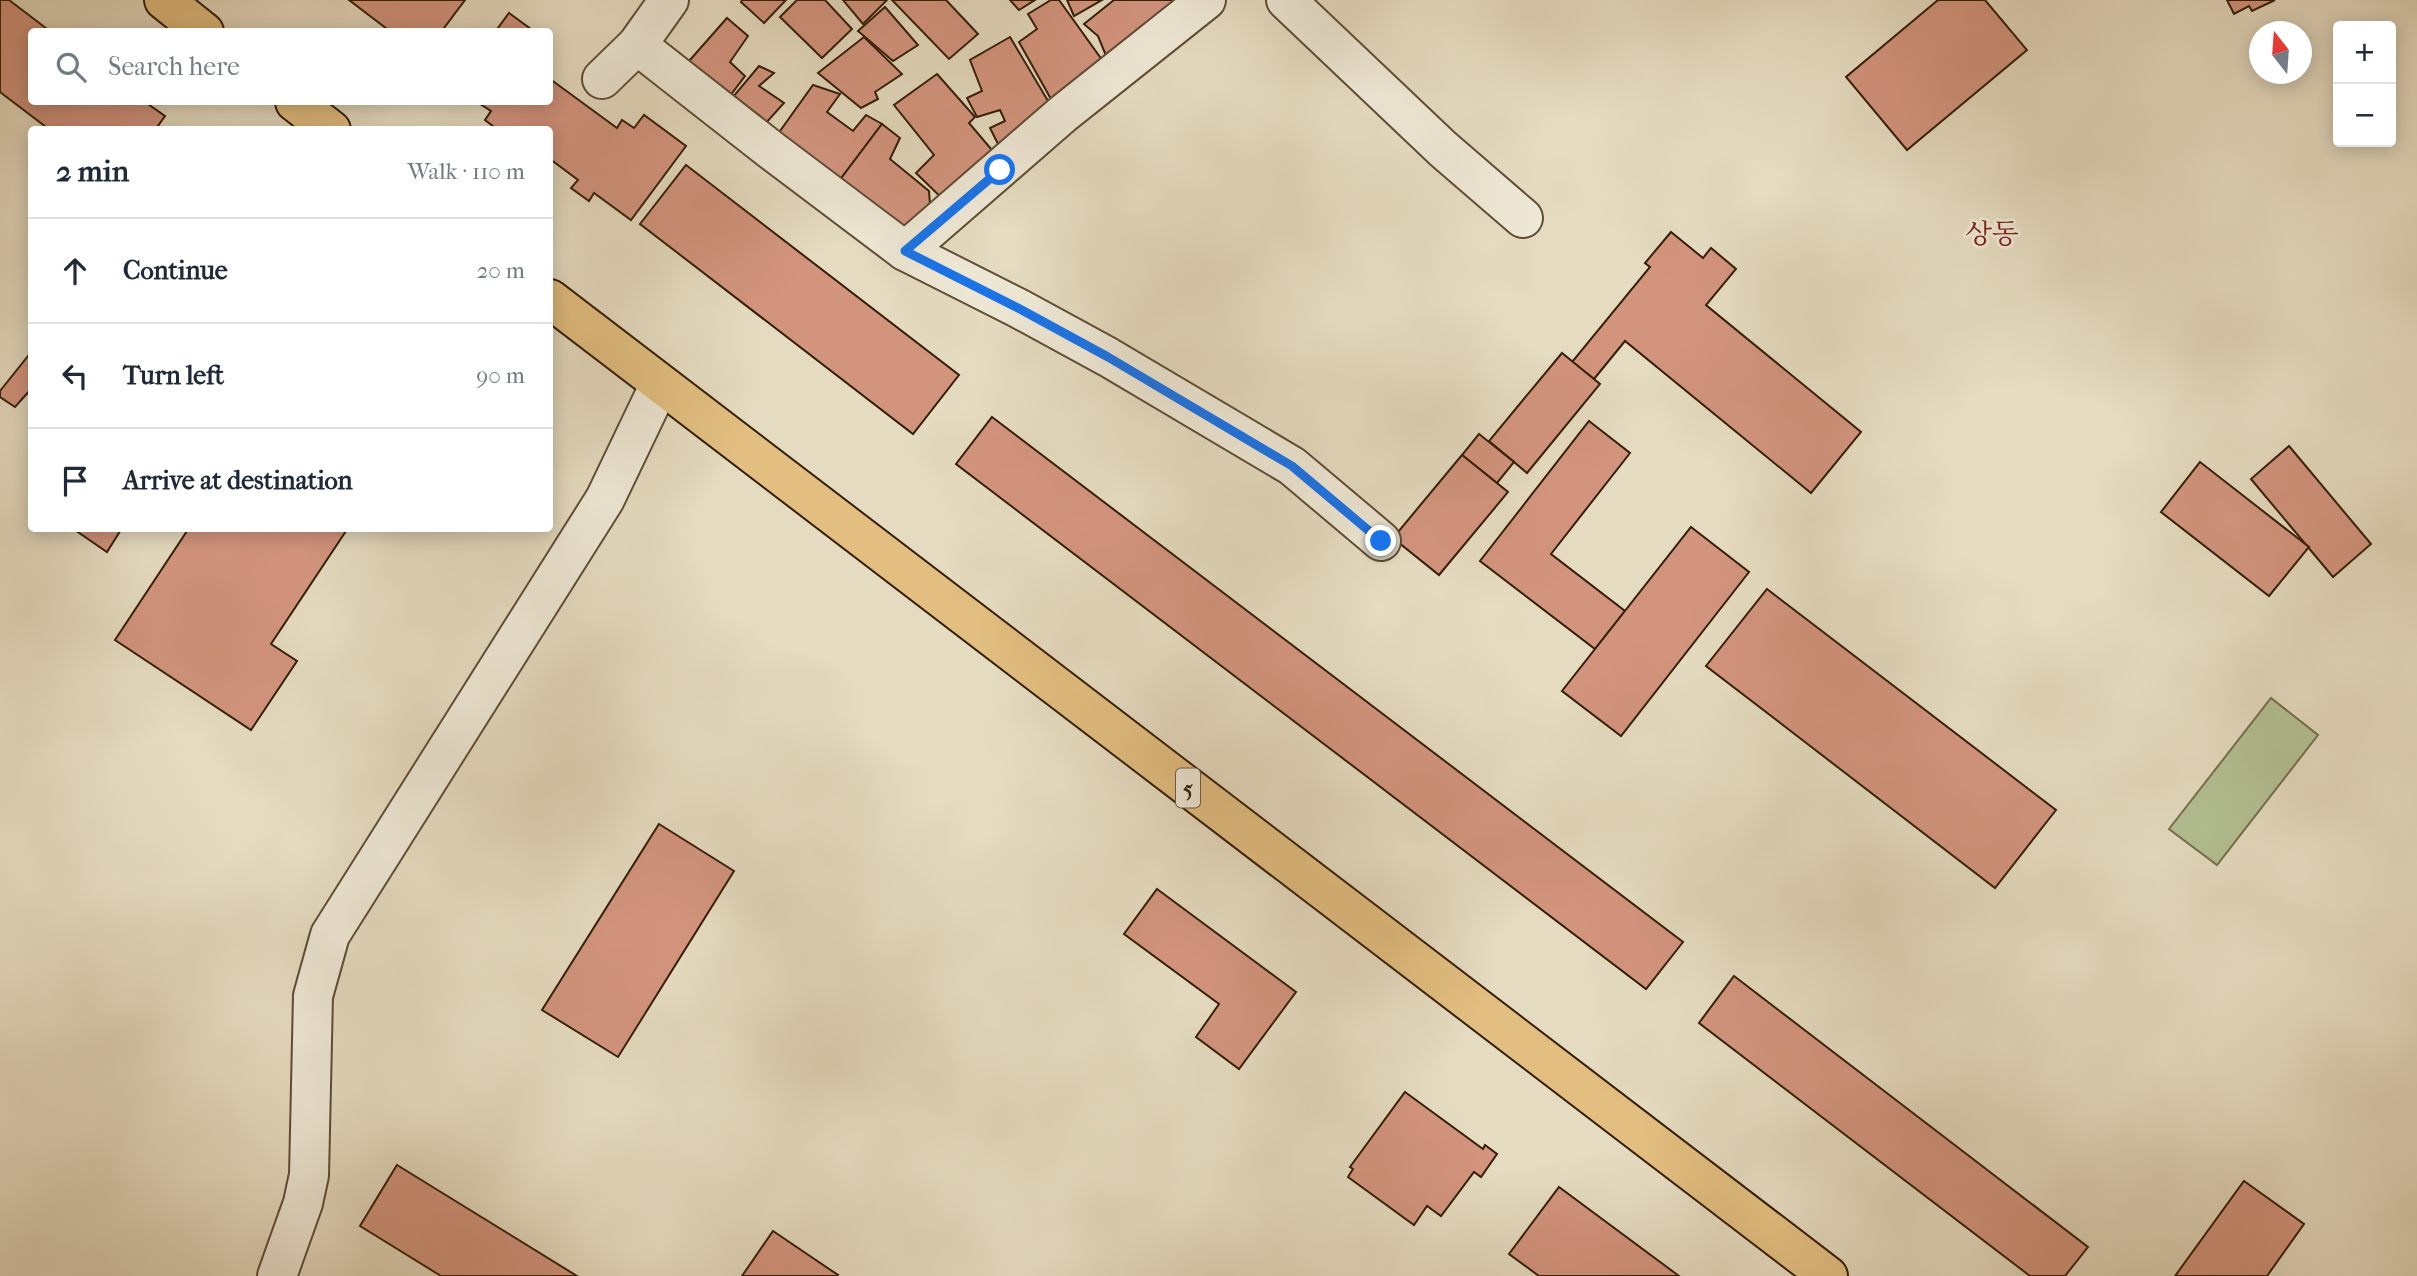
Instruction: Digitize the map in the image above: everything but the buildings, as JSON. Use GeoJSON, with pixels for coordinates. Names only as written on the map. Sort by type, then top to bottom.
{"type":"FeatureCollection","features":[{"type":"Feature","properties":{"kind":"highway"},"geometry":{"type":"LineString","coordinates":[[164,0],[199,28]]}},
{"type":"Feature","properties":{"kind":"highway"},"geometry":{"type":"LineString","coordinates":[[299,105],[326,126]]}},
{"type":"Feature","properties":{"kind":"highway","name":"5"},"geometry":{"type":"LineString","coordinates":[[553,301],[1828,1276]]}},
{"type":"Feature","properties":{"kind":"street"},"geometry":{"type":"LineString","coordinates":[[602,79],[637,45],[669,0]]}},
{"type":"Feature","properties":{"kind":"street"},"geometry":{"type":"LineString","coordinates":[[905,251],[1064,113],[1206,0]]}},
{"type":"Feature","properties":{"kind":"street"},"geometry":{"type":"LineString","coordinates":[[1286,0],[1443,149],[1523,218]]}},
{"type":"Feature","properties":{"kind":"street"},"geometry":{"type":"LineString","coordinates":[[637,45],[905,251],[1108,357],[1292,466],[1381,541]]}},
{"type":"Feature","properties":{"kind":"street"},"geometry":{"type":"LineString","coordinates":[[276,1275],[303,1203],[309,1175],[313,996],[330,935],[605,499],[660,384]]}},
{"type":"Feature","properties":{"kind":"green space"},"geometry":{"type":"Polygon","coordinates":[[[2271,698],[2318,735],[2217,865],[2169,829],[2271,698]]]}},
{"type":"Feature","properties":{"kind":"district","name":"상동"},"geometry":{"type":"Point","coordinates":[1992,233]}},
{"type":"Feature","properties":{"kind":"route"},"geometry":{"type":"LineString","coordinates":[[1000,170],[905,251],[1108,357],[1292,466],[1381,541]]}}]}
